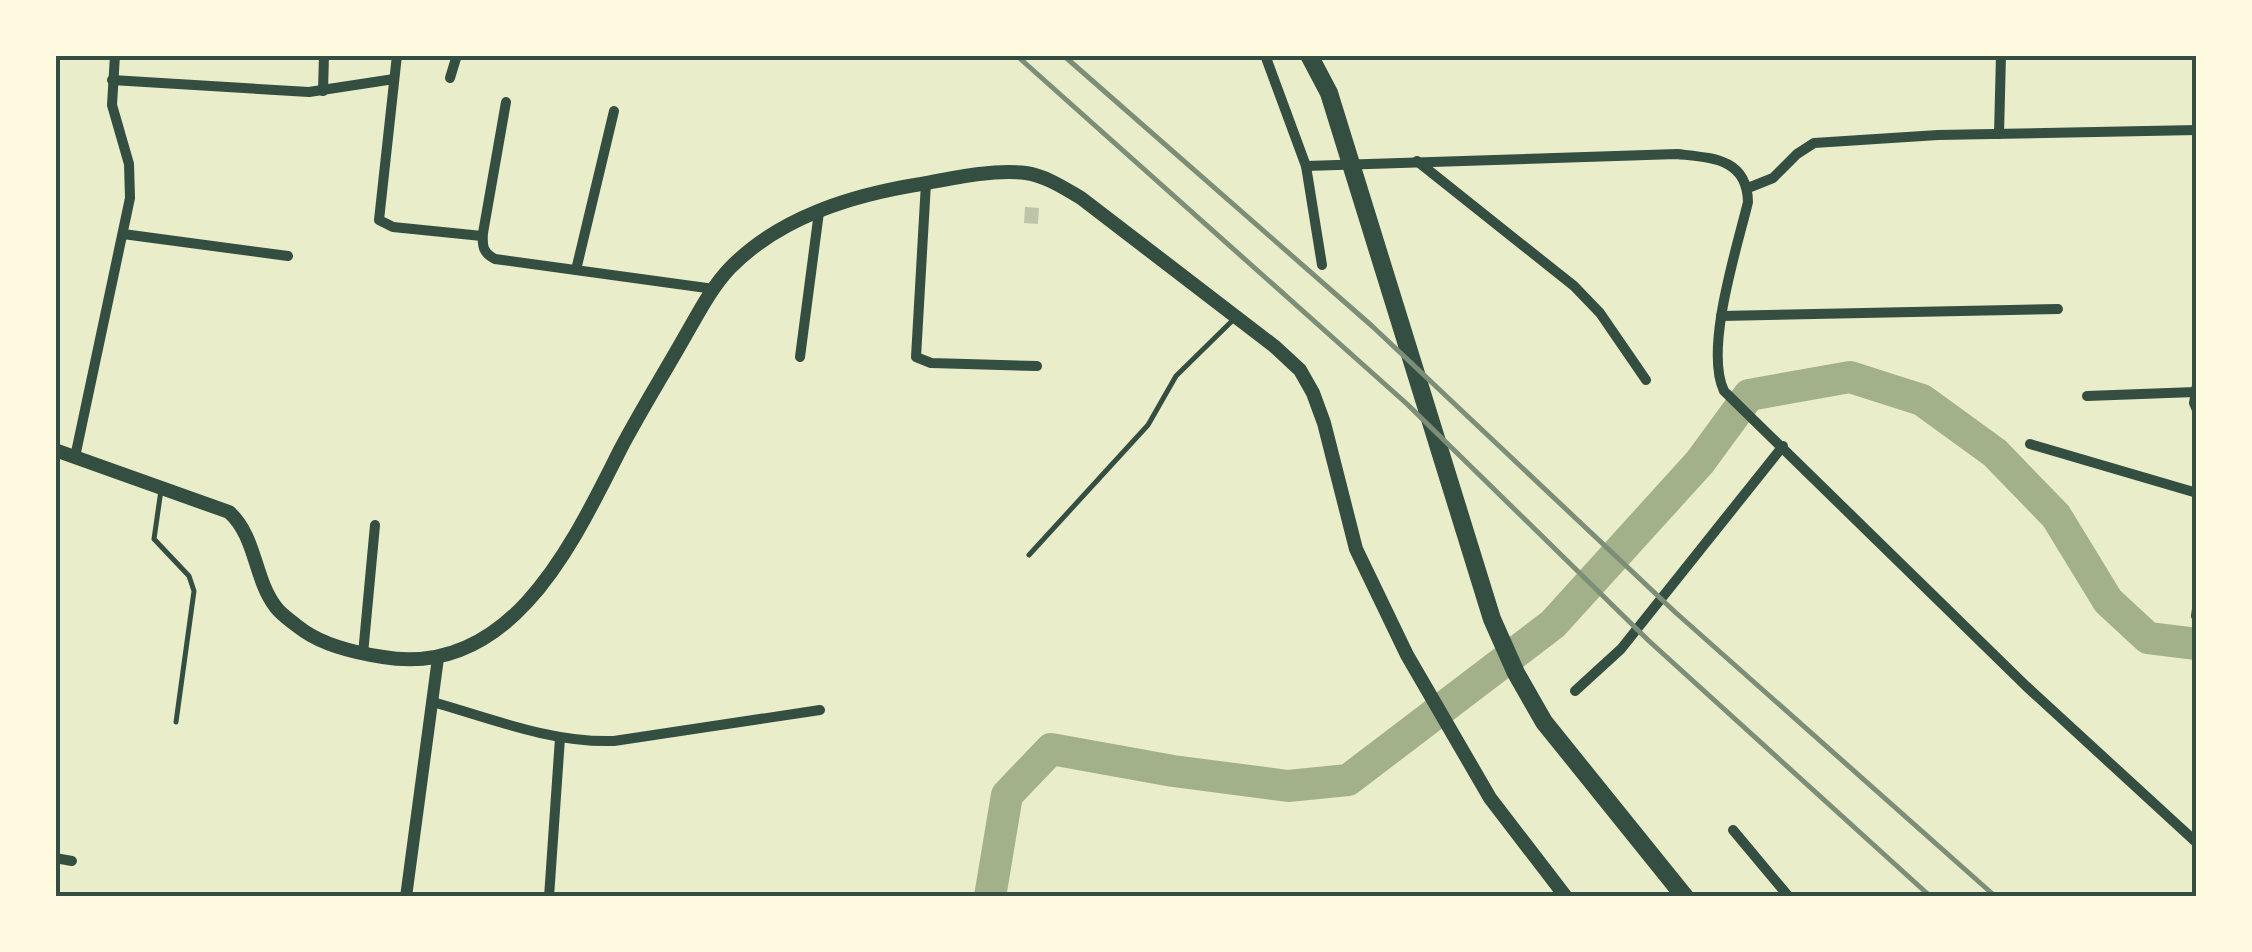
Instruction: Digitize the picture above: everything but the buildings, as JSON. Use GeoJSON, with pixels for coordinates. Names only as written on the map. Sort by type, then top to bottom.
{"type":"FeatureCollection","features":[{"type":"Feature","properties":{"kind":"highway"},"geometry":{"type":"LineString","coordinates":[[1309,55],[1330,93],[1486,601],[1504,648],[1544,722],[1684,897]]}},
{"type":"Feature","properties":{"kind":"main road"},"geometry":{"type":"LineString","coordinates":[[55,450],[229,512],[242,525],[275,607],[306,632],[363,654],[412,660],[438,658],[499,626],[524,606],[554,572],[576,540],[622,446],[714,289],[728,270],[768,234],[866,195],[926,183],[1026,174],[1052,182],[1081,198],[1300,370],[1313,393],[1356,549],[1406,656],[1490,798],[1559,895]]}},
{"type":"Feature","properties":{"kind":"street"},"geometry":{"type":"LineString","coordinates":[[75,457],[131,183],[129,164],[114,124],[115,55]]}},
{"type":"Feature","properties":{"kind":"street"},"geometry":{"type":"LineString","coordinates":[[323,91],[324,55]]}},
{"type":"Feature","properties":{"kind":"street"},"geometry":{"type":"LineString","coordinates":[[397,55],[379,220],[393,227],[482,236]]}},
{"type":"Feature","properties":{"kind":"street"},"geometry":{"type":"LineString","coordinates":[[450,78],[457,55]]}},
{"type":"Feature","properties":{"kind":"street"},"geometry":{"type":"LineString","coordinates":[[1265,55],[1306,166],[1322,265]]}},
{"type":"Feature","properties":{"kind":"street"},"geometry":{"type":"LineString","coordinates":[[2000,134],[2001,55]]}},
{"type":"Feature","properties":{"kind":"street"},"geometry":{"type":"LineString","coordinates":[[112,80],[323,91],[394,79]]}},
{"type":"Feature","properties":{"kind":"street"},"geometry":{"type":"LineString","coordinates":[[506,102],[482,236],[487,254],[496,259],[714,289]]}},
{"type":"Feature","properties":{"kind":"street"},"geometry":{"type":"LineString","coordinates":[[576,270],[614,111]]}},
{"type":"Feature","properties":{"kind":"street"},"geometry":{"type":"LineString","coordinates":[[1748,188],[1773,178],[1797,154],[1814,144],[2000,134],[2197,130]]}},
{"type":"Feature","properties":{"kind":"street"},"geometry":{"type":"LineString","coordinates":[[1306,166],[1677,154],[1713,158],[1740,172],[1748,188],[1748,202],[1721,316],[1717,372],[1724,392],[2026,686],[2197,842]]}},
{"type":"Feature","properties":{"kind":"street"},"geometry":{"type":"LineString","coordinates":[[1416,160],[1574,286],[1600,312],[1646,380]]}},
{"type":"Feature","properties":{"kind":"street"},"geometry":{"type":"LineString","coordinates":[[926,183],[916,358],[931,363],[1037,366]]}},
{"type":"Feature","properties":{"kind":"street"},"geometry":{"type":"LineString","coordinates":[[800,357],[819,212]]}},
{"type":"Feature","properties":{"kind":"street"},"geometry":{"type":"LineString","coordinates":[[122,234],[288,256]]}},
{"type":"Feature","properties":{"kind":"street"},"geometry":{"type":"LineString","coordinates":[[1721,316],[2058,309]]}},
{"type":"Feature","properties":{"kind":"street"},"geometry":{"type":"LineString","coordinates":[[2087,396],[2196,388],[2197,410]]}},
{"type":"Feature","properties":{"kind":"street"},"geometry":{"type":"LineString","coordinates":[[1575,691],[1620,649],[1779,442]]}},
{"type":"Feature","properties":{"kind":"street"},"geometry":{"type":"LineString","coordinates":[[2030,444],[2197,493]]}},
{"type":"Feature","properties":{"kind":"street"},"geometry":{"type":"LineString","coordinates":[[363,654],[375,524]]}},
{"type":"Feature","properties":{"kind":"street"},"geometry":{"type":"LineString","coordinates":[[2196,616],[2197,608]]}},
{"type":"Feature","properties":{"kind":"street"},"geometry":{"type":"LineString","coordinates":[[406,897],[438,658]]}},
{"type":"Feature","properties":{"kind":"street"},"geometry":{"type":"LineString","coordinates":[[433,702],[560,738],[614,741],[820,710]]}},
{"type":"Feature","properties":{"kind":"street"},"geometry":{"type":"LineString","coordinates":[[549,897],[560,738]]}},
{"type":"Feature","properties":{"kind":"street"},"geometry":{"type":"LineString","coordinates":[[1733,830],[1789,897]]}},
{"type":"Feature","properties":{"kind":"street"},"geometry":{"type":"LineString","coordinates":[[55,858],[72,860]]}},
{"type":"Feature","properties":{"kind":"lane"},"geometry":{"type":"LineString","coordinates":[[1029,555],[1148,425],[1176,376],[1236,316]]}},
{"type":"Feature","properties":{"kind":"lane"},"geometry":{"type":"LineString","coordinates":[[162,486],[154,539],[189,576],[194,591],[176,722]]}},
{"type":"Feature","properties":{"kind":"waterway"},"geometry":{"type":"LineString","coordinates":[[990,897],[1007,795],[1051,749],[1288,786],[1348,780],[1553,624],[1700,462],[1749,395],[1850,377],[1922,400],[1995,453],[2056,516],[2108,601],[2148,638],[2197,644]]}},
{"type":"Feature","properties":{"kind":"railway"},"geometry":{"type":"LineString","coordinates":[[1016,55],[1407,404],[1649,641],[1931,897]]}},
{"type":"Feature","properties":{"kind":"railway"},"geometry":{"type":"LineString","coordinates":[[1063,55],[1372,326],[1675,612],[1996,897]]}}]}
